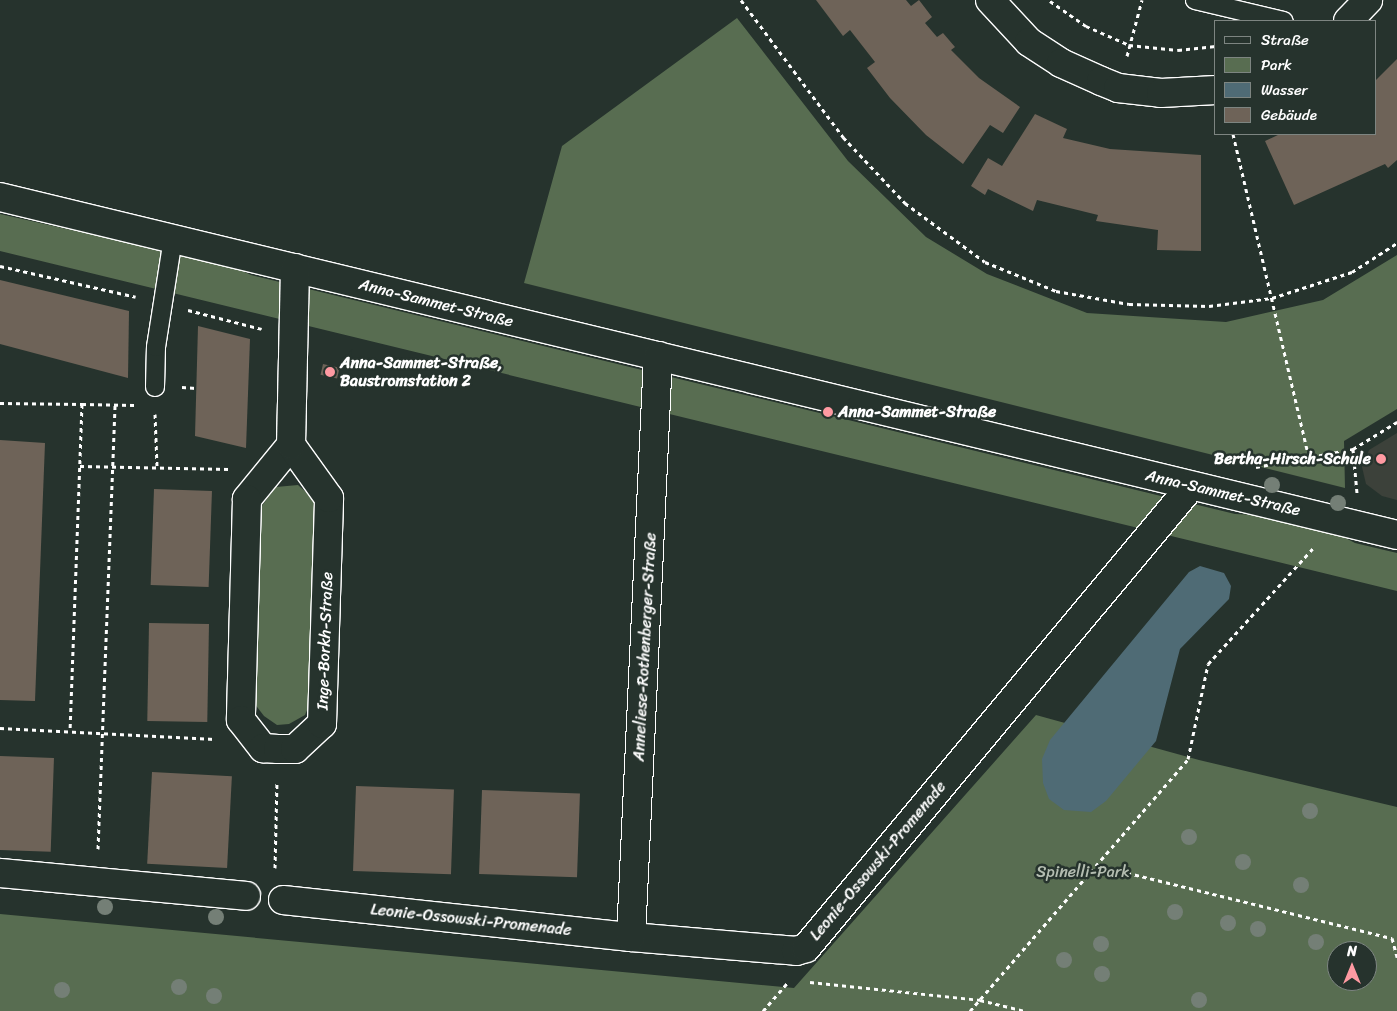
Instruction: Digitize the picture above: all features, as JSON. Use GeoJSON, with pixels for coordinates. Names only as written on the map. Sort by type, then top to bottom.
{"type":"FeatureCollection","features":[{"type":"Feature","properties":{"kind":"street"},"geometry":{"type":"LineString","coordinates":[[990,0],[1013,27],[1045,53],[1118,88],[1181,94],[1214,90]]}},
{"type":"Feature","properties":{"kind":"street"},"geometry":{"type":"LineString","coordinates":[[1349,20],[1368,0]]}},
{"type":"Feature","properties":{"kind":"street","name":"Anna-Sammet-Straße"},"geometry":{"type":"LineString","coordinates":[[0,197],[1397,535]]}},
{"type":"Feature","properties":{"kind":"street"},"geometry":{"type":"LineString","coordinates":[[278,749],[263,748],[250,734],[241,720],[247,499],[291,445],[295,268]]}},
{"type":"Feature","properties":{"kind":"street","name":"Anneliese-Rothenberger-Straße"},"geometry":{"type":"LineString","coordinates":[[631,937],[658,356]]}},
{"type":"Feature","properties":{"kind":"street","name":"Inge-Borkh-Straße"},"geometry":{"type":"LineString","coordinates":[[278,749],[294,749],[322,724],[329,498],[291,445]]}},
{"type":"Feature","properties":{"kind":"street","name":"Leonie-Ossowski-Promenade"},"geometry":{"type":"LineString","coordinates":[[283,900],[631,937],[796,951],[806,948],[1191,486]]}},
{"type":"Feature","properties":{"kind":"street"},"geometry":{"type":"LineString","coordinates":[[0,873],[246,896]]}},
{"type":"Feature","properties":{"kind":"lane"},"geometry":{"type":"LineString","coordinates":[[1195,0],[1280,20]]}},
{"type":"Feature","properties":{"kind":"lane"},"geometry":{"type":"LineString","coordinates":[[156,387],[156,347],[173,239]]}},
{"type":"Feature","properties":{"kind":"path"},"geometry":{"type":"LineString","coordinates":[[741,0],[843,137],[905,203],[985,262],[1056,291],[1129,304],[1210,306],[1272,298],[1352,272],[1397,243]]}},
{"type":"Feature","properties":{"kind":"path"},"geometry":{"type":"LineString","coordinates":[[1118,88],[1142,0]]}},
{"type":"Feature","properties":{"kind":"path"},"geometry":{"type":"LineString","coordinates":[[1050,1],[1086,26],[1130,45],[1178,50],[1214,46]]}},
{"type":"Feature","properties":{"kind":"path"},"geometry":{"type":"LineString","coordinates":[[1233,135],[1308,456]]}},
{"type":"Feature","properties":{"kind":"path"},"geometry":{"type":"LineString","coordinates":[[156,387],[157,467]]}},
{"type":"Feature","properties":{"kind":"path"},"geometry":{"type":"LineString","coordinates":[[0,403],[155,405]]}},
{"type":"Feature","properties":{"kind":"path"},"geometry":{"type":"LineString","coordinates":[[70,731],[82,404]]}},
{"type":"Feature","properties":{"kind":"path"},"geometry":{"type":"LineString","coordinates":[[96,882],[114,405]]}},
{"type":"Feature","properties":{"kind":"path"},"geometry":{"type":"LineString","coordinates":[[1229,495],[1248,469],[1308,456],[1353,449],[1397,422]]}},
{"type":"Feature","properties":{"kind":"path"},"geometry":{"type":"LineString","coordinates":[[1350,524],[1357,496],[1353,449]]}},
{"type":"Feature","properties":{"kind":"path"},"geometry":{"type":"LineString","coordinates":[[80,466],[244,469],[260,483]]}},
{"type":"Feature","properties":{"kind":"path"},"geometry":{"type":"LineString","coordinates":[[970,1011],[1188,758],[1208,664],[1311,549]]}},
{"type":"Feature","properties":{"kind":"path"},"geometry":{"type":"LineString","coordinates":[[0,728],[224,739],[250,734]]}},
{"type":"Feature","properties":{"kind":"path"},"geometry":{"type":"LineString","coordinates":[[275,871],[278,749]]}},
{"type":"Feature","properties":{"kind":"path"},"geometry":{"type":"LineString","coordinates":[[1096,865],[1392,938],[1397,957]]}},
{"type":"Feature","properties":{"kind":"path"},"geometry":{"type":"LineString","coordinates":[[763,1011],[790,980]]}},
{"type":"Feature","properties":{"kind":"path"},"geometry":{"type":"LineString","coordinates":[[800,981],[980,1000],[1025,1011]]}},
{"type":"Feature","properties":{"kind":"shaded area","name":"Bertha-Hirsch-Schule"},"geometry":{"type":"Polygon","coordinates":[[[1397,433],[1397,500],[1382,496],[1366,484],[1362,467],[1369,450],[1397,433]]]}},
{"type":"Feature","properties":{"kind":"green space"},"geometry":{"type":"Polygon","coordinates":[[[737,18],[848,161],[926,237],[987,274],[1087,313],[1226,322],[1323,300],[1397,255],[1397,409],[1344,441],[1345,488],[524,283],[562,146],[737,18]]]}},
{"type":"Feature","properties":{"kind":"green space"},"geometry":{"type":"Polygon","coordinates":[[[0,214],[232,266],[251,275],[1235,514],[1258,515],[1338,534],[1355,543],[1397,553],[1397,591],[0,251],[0,214]]]}},
{"type":"Feature","properties":{"kind":"green space"},"geometry":{"type":"Polygon","coordinates":[[[298,485],[315,500],[317,509],[310,703],[305,715],[289,724],[277,725],[264,716],[254,703],[261,507],[276,487],[298,485]]]}},
{"type":"Feature","properties":{"kind":"green space","name":"Spinelli-Park"},"geometry":{"type":"Polygon","coordinates":[[[1036,715],[1199,760],[1397,807],[1397,1011],[0,1011],[0,914],[794,988],[1036,715]]]}},
{"type":"Feature","properties":{"kind":"water"},"geometry":{"type":"Polygon","coordinates":[[[1200,566],[1224,573],[1231,586],[1229,599],[1180,649],[1156,741],[1106,801],[1091,812],[1064,810],[1049,799],[1043,783],[1042,759],[1050,740],[1189,572],[1200,566]]]}},
{"type":"Feature","properties":{"kind":"building"},"geometry":{"type":"Polygon","coordinates":[[[816,0],[906,0],[911,6],[919,0],[932,17],[925,23],[937,37],[943,33],[955,47],[951,50],[979,78],[1020,107],[1003,133],[990,125],[963,164],[926,135],[890,98],[867,68],[875,62],[850,30],[843,36],[816,0]]]}},
{"type":"Feature","properties":{"kind":"building"},"geometry":{"type":"Polygon","coordinates":[[[1397,59],[1397,160],[1388,168],[1385,164],[1294,205],[1265,141],[1278,135],[1377,135],[1377,79],[1397,59]]]}},
{"type":"Feature","properties":{"kind":"building"},"geometry":{"type":"Polygon","coordinates":[[[1035,114],[1067,129],[1063,138],[1110,149],[1201,155],[1201,251],[1157,250],[1158,230],[1096,221],[1098,215],[1037,200],[1033,211],[988,189],[985,195],[971,186],[988,158],[1002,166],[1035,114]]]}},
{"type":"Feature","properties":{"kind":"building"},"geometry":{"type":"Polygon","coordinates":[[[0,280],[129,311],[128,378],[0,344],[0,280]]]}},
{"type":"Feature","properties":{"kind":"building"},"geometry":{"type":"Polygon","coordinates":[[[198,326],[250,339],[246,448],[195,436],[198,326]]]}},
{"type":"Feature","properties":{"kind":"building","name":"Anna-Sammet-Straße, Baustromstation 2"},"geometry":{"type":"Polygon","coordinates":[[[323,364],[340,368],[337,379],[321,375],[323,364]]]}},
{"type":"Feature","properties":{"kind":"building"},"geometry":{"type":"Polygon","coordinates":[[[0,440],[45,443],[35,701],[0,700],[0,440]]]}},
{"type":"Feature","properties":{"kind":"building"},"geometry":{"type":"Polygon","coordinates":[[[154,489],[212,491],[209,587],[151,585],[154,489]]]}},
{"type":"Feature","properties":{"kind":"building"},"geometry":{"type":"Polygon","coordinates":[[[149,623],[209,624],[207,722],[147,721],[149,623]]]}},
{"type":"Feature","properties":{"kind":"building"},"geometry":{"type":"Polygon","coordinates":[[[0,756],[54,758],[51,852],[0,850],[0,756]]]}},
{"type":"Feature","properties":{"kind":"building"},"geometry":{"type":"Polygon","coordinates":[[[152,772],[232,776],[227,868],[147,864],[152,772]]]}},
{"type":"Feature","properties":{"kind":"building"},"geometry":{"type":"Polygon","coordinates":[[[356,786],[454,789],[451,874],[353,871],[356,786]]]}},
{"type":"Feature","properties":{"kind":"building"},"geometry":{"type":"Polygon","coordinates":[[[482,790],[580,793],[577,877],[479,874],[482,790]]]}},
{"type":"Feature","properties":{"kind":"place","name":"Anna-Sammet-Straße, Baustromstation 2"},"geometry":{"type":"Point","coordinates":[330,372]}},
{"type":"Feature","properties":{"kind":"place","name":"Anna-Sammet-Straße"},"geometry":{"type":"Point","coordinates":[828,412]}},
{"type":"Feature","properties":{"kind":"place","name":"Bertha-Hirsch-Schule"},"geometry":{"type":"Point","coordinates":[1381,459]}}]}
